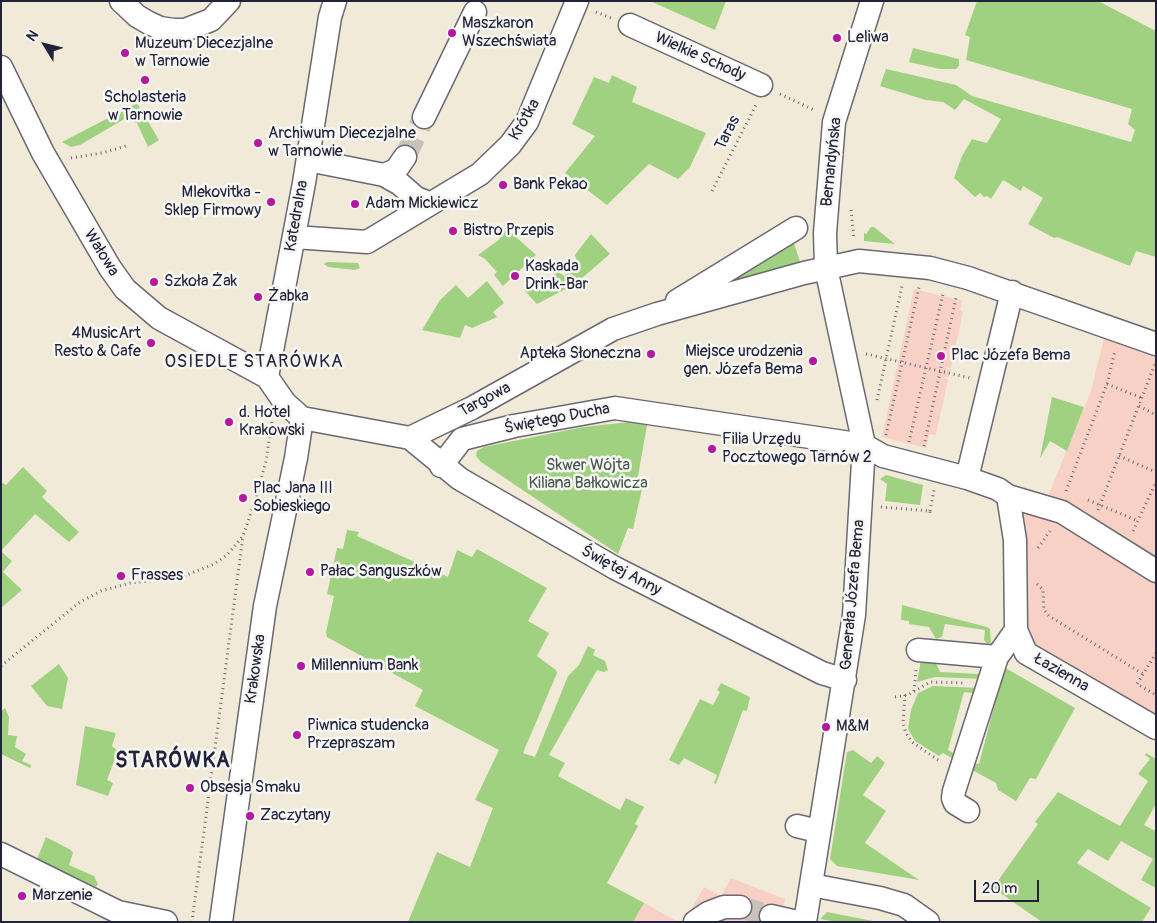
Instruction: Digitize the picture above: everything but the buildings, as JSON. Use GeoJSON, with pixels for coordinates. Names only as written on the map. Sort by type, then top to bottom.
{"type":"FeatureCollection","features":[{"type":"Feature","properties":{"kind":"street"},"geometry":{"type":"LineString","coordinates":[[121,1],[137,16],[160,28],[185,30],[211,20],[229,1]]}},
{"type":"Feature","properties":{"kind":"street","name":"Katedralna"},"geometry":{"type":"LineString","coordinates":[[267,377],[308,160],[324,53],[335,1]]}},
{"type":"Feature","properties":{"kind":"street","name":"Bernardyńska"},"geometry":{"type":"LineString","coordinates":[[826,268],[825,233],[834,122],[872,1]]}},
{"type":"Feature","properties":{"kind":"street","name":"Krótka"},"geometry":{"type":"LineString","coordinates":[[294,236],[367,242],[480,174],[517,136],[535,106],[576,3]]}},
{"type":"Feature","properties":{"kind":"street"},"geometry":{"type":"LineString","coordinates":[[424,117],[475,12]]}},
{"type":"Feature","properties":{"kind":"street","name":"Wielkie Schody"},"geometry":{"type":"LineString","coordinates":[[630,25],[761,85]]}},
{"type":"Feature","properties":{"kind":"street","name":"Wałowa"},"geometry":{"type":"LineString","coordinates":[[1,67],[30,129],[110,268],[125,289],[159,318],[267,377]]}},
{"type":"Feature","properties":{"kind":"street"},"geometry":{"type":"LineString","coordinates":[[384,175],[396,170],[405,157]]}},
{"type":"Feature","properties":{"kind":"street"},"geometry":{"type":"LineString","coordinates":[[308,160],[384,175],[400,184],[416,198],[429,203]]}},
{"type":"Feature","properties":{"kind":"street","name":"Targowa"},"geometry":{"type":"LineString","coordinates":[[657,314],[796,228]]}},
{"type":"Feature","properties":{"kind":"street","name":"Targowa"},"geometry":{"type":"LineString","coordinates":[[410,438],[472,408],[613,329],[657,314],[826,268],[859,261],[930,268],[1012,292],[1154,345]]}},
{"type":"Feature","properties":{"kind":"street","name":"Generała Józefa Bema"},"geometry":{"type":"LineString","coordinates":[[805,922],[811,885],[807,829],[846,680],[873,442],[826,268]]}},
{"type":"Feature","properties":{"kind":"street"},"geometry":{"type":"LineString","coordinates":[[1012,292],[967,478],[998,489],[1008,496],[1068,500],[1156,571]]}},
{"type":"Feature","properties":{"kind":"street"},"geometry":{"type":"LineString","coordinates":[[267,377],[285,403],[302,418],[410,438]]}},
{"type":"Feature","properties":{"kind":"street","name":"Świętego Ducha"},"geometry":{"type":"LineString","coordinates":[[441,466],[462,439],[514,426],[615,408],[873,442],[883,456],[967,478]]}},
{"type":"Feature","properties":{"kind":"street","name":"Krakowska"},"geometry":{"type":"LineString","coordinates":[[221,922],[265,606],[296,458],[302,418]]}},
{"type":"Feature","properties":{"kind":"street","name":"Świętej Anny"},"geometry":{"type":"LineString","coordinates":[[410,438],[441,466],[521,515],[615,568],[822,673],[846,680]]}},
{"type":"Feature","properties":{"kind":"street","name":"Łazienna"},"geometry":{"type":"LineString","coordinates":[[1008,496],[1015,540],[1016,630],[1026,653],[1156,728]]}},
{"type":"Feature","properties":{"kind":"street"},"geometry":{"type":"LineString","coordinates":[[968,812],[955,803],[953,798],[997,657],[1016,630]]}},
{"type":"Feature","properties":{"kind":"street"},"geometry":{"type":"LineString","coordinates":[[918,650],[997,657]]}},
{"type":"Feature","properties":{"kind":"street"},"geometry":{"type":"LineString","coordinates":[[1,854],[118,912],[166,922]]}},
{"type":"Feature","properties":{"kind":"street"},"geometry":{"type":"LineString","coordinates":[[811,885],[880,898],[904,905],[928,922]]}},
{"type":"Feature","properties":{"kind":"street"},"geometry":{"type":"LineString","coordinates":[[695,922],[708,912],[724,907],[740,908]]}},
{"type":"Feature","properties":{"kind":"street"},"geometry":{"type":"LineString","coordinates":[[772,916],[797,922]]}},
{"type":"Feature","properties":{"kind":"path"},"geometry":{"type":"LineString","coordinates":[[576,3],[630,25]]}},
{"type":"Feature","properties":{"kind":"path","name":"Wielkie Schody"},"geometry":{"type":"LineString","coordinates":[[761,85],[822,114]]}},
{"type":"Feature","properties":{"kind":"path","name":"Taras"},"geometry":{"type":"LineString","coordinates":[[712,191],[756,107],[761,85]]}},
{"type":"Feature","properties":{"kind":"path"},"geometry":{"type":"LineString","coordinates":[[52,168],[76,156],[102,153],[126,146]]}},
{"type":"Feature","properties":{"kind":"path"},"geometry":{"type":"LineString","coordinates":[[873,442],[885,440],[921,279]]}},
{"type":"Feature","properties":{"kind":"path"},"geometry":{"type":"LineString","coordinates":[[876,406],[902,285]]}},
{"type":"Feature","properties":{"kind":"path"},"geometry":{"type":"LineString","coordinates":[[908,448],[945,286]]}},
{"type":"Feature","properties":{"kind":"path"},"geometry":{"type":"LineString","coordinates":[[922,453],[958,290]]}},
{"type":"Feature","properties":{"kind":"path"},"geometry":{"type":"LineString","coordinates":[[1098,512],[1142,398],[1154,345]]}},
{"type":"Feature","properties":{"kind":"path"},"geometry":{"type":"LineString","coordinates":[[1034,555],[1049,532],[1059,522],[1068,500],[1107,384],[1116,347]]}},
{"type":"Feature","properties":{"kind":"path"},"geometry":{"type":"LineString","coordinates":[[862,360],[860,352],[978,380]]}},
{"type":"Feature","properties":{"kind":"path"},"geometry":{"type":"LineString","coordinates":[[1107,384],[1142,398]]}},
{"type":"Feature","properties":{"kind":"path"},"geometry":{"type":"LineString","coordinates":[[1139,406],[1156,415]]}},
{"type":"Feature","properties":{"kind":"path"},"geometry":{"type":"LineString","coordinates":[[192,922],[243,536],[266,462],[273,422],[270,416]]}},
{"type":"Feature","properties":{"kind":"path"},"geometry":{"type":"LineString","coordinates":[[1119,456],[1156,472]]}},
{"type":"Feature","properties":{"kind":"path"},"geometry":{"type":"LineString","coordinates":[[1132,534],[1156,482]]}},
{"type":"Feature","properties":{"kind":"path"},"geometry":{"type":"LineString","coordinates":[[877,507],[930,514],[935,484]]}},
{"type":"Feature","properties":{"kind":"path"},"geometry":{"type":"LineString","coordinates":[[1083,498],[1138,521]]}},
{"type":"Feature","properties":{"kind":"path"},"geometry":{"type":"LineString","coordinates":[[1,666],[80,602],[101,591],[130,583],[179,578],[192,573],[214,564],[227,555],[243,536]]}},
{"type":"Feature","properties":{"kind":"path"},"geometry":{"type":"LineString","coordinates":[[1033,581],[1043,590],[1044,610],[1049,616],[1143,674]]}},
{"type":"Feature","properties":{"kind":"path"},"geometry":{"type":"LineString","coordinates":[[1156,653],[1137,684],[1156,696]]}},
{"type":"Feature","properties":{"kind":"path"},"geometry":{"type":"LineString","coordinates":[[914,690],[915,682]]}},
{"type":"Feature","properties":{"kind":"path"},"geometry":{"type":"LineString","coordinates":[[895,697],[905,695],[930,682],[988,683]]}},
{"type":"Feature","properties":{"kind":"path"},"geometry":{"type":"LineString","coordinates":[[905,695],[903,723],[912,742],[960,775]]}},
{"type":"Feature","properties":{"kind":"shaded area"},"geometry":{"type":"Polygon","coordinates":[[[914,289],[962,301],[960,310],[963,312],[951,368],[943,367],[951,370],[949,377],[941,377],[948,379],[936,435],[929,434],[926,448],[882,437],[914,289]]]}},
{"type":"Feature","properties":{"kind":"shaded area"},"geometry":{"type":"Polygon","coordinates":[[[1104,338],[1156,356],[1156,728],[1026,653],[1008,496],[1044,506],[1091,391],[1104,338]]]}},
{"type":"Feature","properties":{"kind":"shaded area"},"geometry":{"type":"Polygon","coordinates":[[[731,878],[785,899],[781,922],[684,922],[704,887],[721,896],[731,878]]]}},
{"type":"Feature","properties":{"kind":"shaded area"},"geometry":{"type":"Polygon","coordinates":[[[639,900],[678,922],[627,922],[639,900]]]}},
{"type":"Feature","properties":{"kind":"green space"},"geometry":{"type":"Polygon","coordinates":[[[650,1],[726,1],[715,30],[650,1]]]}},
{"type":"Feature","properties":{"kind":"green space"},"geometry":{"type":"Polygon","coordinates":[[[977,1],[1098,1],[1156,31],[1156,257],[1136,251],[1130,266],[1057,237],[1054,238],[1028,224],[1043,198],[1023,186],[1021,191],[1003,180],[991,199],[987,196],[984,197],[980,193],[975,197],[954,178],[962,156],[972,139],[987,143],[1001,119],[964,99],[955,110],[943,102],[926,100],[880,86],[886,69],[956,85],[972,96],[1131,142],[1135,130],[1128,124],[1132,109],[966,60],[970,37],[965,35],[977,1]]]}},
{"type":"Feature","properties":{"kind":"green space"},"geometry":{"type":"Polygon","coordinates":[[[913,48],[959,59],[959,66],[956,69],[940,69],[909,62],[913,48]]]}},
{"type":"Feature","properties":{"kind":"green space"},"geometry":{"type":"Polygon","coordinates":[[[612,75],[637,87],[632,102],[706,133],[690,167],[678,179],[649,164],[607,205],[565,173],[595,136],[572,124],[594,77],[609,83],[612,75]]]}},
{"type":"Feature","properties":{"kind":"green space"},"geometry":{"type":"Polygon","coordinates":[[[137,103],[159,140],[148,147],[137,123],[126,118],[80,145],[71,147],[62,142],[137,103]]]}},
{"type":"Feature","properties":{"kind":"green space"},"geometry":{"type":"Polygon","coordinates":[[[871,227],[874,227],[895,244],[864,241],[864,233],[866,234],[871,227]]]}},
{"type":"Feature","properties":{"kind":"green space"},"geometry":{"type":"Polygon","coordinates":[[[506,228],[536,255],[503,286],[494,275],[497,272],[485,259],[478,255],[500,239],[498,237],[506,228]]]}},
{"type":"Feature","properties":{"kind":"green space"},"geometry":{"type":"Polygon","coordinates":[[[591,234],[610,254],[575,284],[537,304],[524,290],[537,277],[544,283],[557,271],[564,276],[577,263],[575,255],[591,234]]]}},
{"type":"Feature","properties":{"kind":"green space"},"geometry":{"type":"Polygon","coordinates":[[[792,237],[800,262],[731,283],[727,282],[792,237]]]}},
{"type":"Feature","properties":{"kind":"green space"},"geometry":{"type":"Polygon","coordinates":[[[327,262],[358,263],[360,268],[355,270],[328,267],[324,264],[327,262]]]}},
{"type":"Feature","properties":{"kind":"green space"},"geometry":{"type":"Polygon","coordinates":[[[487,281],[504,303],[493,312],[497,317],[472,328],[465,325],[460,338],[422,330],[440,300],[456,285],[468,298],[487,281]]]}},
{"type":"Feature","properties":{"kind":"green space"},"geometry":{"type":"Polygon","coordinates":[[[1052,397],[1084,407],[1067,451],[1050,441],[1040,458],[1052,397]]]}},
{"type":"Feature","properties":{"kind":"green space","name":"Skwer Wójta Kiliana Bałkowicza"},"geometry":{"type":"Polygon","coordinates":[[[648,420],[636,487],[642,489],[633,529],[628,528],[618,554],[481,462],[476,456],[477,451],[484,447],[583,427],[648,420]]]}},
{"type":"Feature","properties":{"kind":"green space"},"geometry":{"type":"Polygon","coordinates":[[[23,467],[47,491],[42,497],[79,532],[69,542],[35,514],[1,551],[1,482],[6,485],[23,467]]]}},
{"type":"Feature","properties":{"kind":"green space"},"geometry":{"type":"Polygon","coordinates":[[[886,475],[923,485],[920,505],[885,501],[887,484],[880,479],[886,475]]]}},
{"type":"Feature","properties":{"kind":"green space"},"geometry":{"type":"Polygon","coordinates":[[[347,530],[359,532],[357,536],[448,577],[457,550],[472,557],[477,549],[547,588],[528,621],[549,633],[537,656],[556,670],[557,673],[523,753],[535,757],[568,676],[579,665],[588,646],[595,650],[593,655],[605,661],[608,670],[604,672],[597,670],[549,755],[565,763],[558,776],[620,810],[626,798],[644,807],[635,824],[638,826],[607,883],[644,903],[633,922],[408,922],[437,852],[470,867],[493,808],[475,800],[499,750],[415,706],[423,690],[327,637],[326,632],[334,596],[327,594],[337,548],[343,549],[347,530]]]}},
{"type":"Feature","properties":{"kind":"green space"},"geometry":{"type":"Polygon","coordinates":[[[1,551],[12,561],[3,572],[22,590],[1,608],[1,551]]]}},
{"type":"Feature","properties":{"kind":"green space"},"geometry":{"type":"Polygon","coordinates":[[[902,605],[987,627],[990,629],[991,643],[987,644],[984,640],[985,630],[945,624],[942,637],[936,639],[929,627],[909,624],[909,621],[901,620],[902,605]]]}},
{"type":"Feature","properties":{"kind":"green space"},"geometry":{"type":"Polygon","coordinates":[[[921,660],[935,661],[940,672],[979,674],[982,661],[984,679],[935,677],[917,682],[921,660]]]}},
{"type":"Feature","properties":{"kind":"green space"},"geometry":{"type":"Polygon","coordinates":[[[59,664],[68,678],[62,709],[47,706],[31,686],[59,664]]]}},
{"type":"Feature","properties":{"kind":"green space"},"geometry":{"type":"Polygon","coordinates":[[[1002,666],[1075,708],[1036,779],[1030,778],[1016,801],[998,790],[996,783],[972,770],[973,763],[979,764],[1001,680],[1002,666]]]}},
{"type":"Feature","properties":{"kind":"green space"},"geometry":{"type":"Polygon","coordinates":[[[721,683],[750,697],[747,711],[743,710],[716,784],[714,783],[717,775],[684,758],[679,765],[669,760],[700,699],[713,705],[720,692],[717,690],[721,683]]]}},
{"type":"Feature","properties":{"kind":"green space"},"geometry":{"type":"Polygon","coordinates":[[[933,686],[981,688],[979,694],[964,692],[948,750],[962,758],[957,761],[943,753],[939,756],[915,741],[908,729],[911,710],[918,693],[933,686]]]}},
{"type":"Feature","properties":{"kind":"green space"},"geometry":{"type":"Polygon","coordinates":[[[5,708],[9,717],[8,735],[17,736],[15,747],[26,754],[22,761],[31,765],[30,768],[1,754],[1,711],[5,708]]]}},
{"type":"Feature","properties":{"kind":"green space"},"geometry":{"type":"Polygon","coordinates":[[[85,726],[116,733],[112,746],[117,750],[117,753],[107,780],[113,783],[108,796],[76,785],[85,726]]]}},
{"type":"Feature","properties":{"kind":"green space"},"geometry":{"type":"Polygon","coordinates":[[[853,750],[871,763],[877,756],[885,763],[863,795],[886,811],[865,843],[919,880],[837,866],[830,859],[847,752],[853,750]]]}},
{"type":"Feature","properties":{"kind":"green space"},"geometry":{"type":"Polygon","coordinates":[[[1146,753],[1156,759],[1156,804],[1144,825],[1156,831],[1156,888],[1141,880],[1153,859],[1121,841],[1108,861],[1088,849],[1077,863],[1151,908],[1142,922],[1042,922],[993,888],[1038,824],[1035,822],[1058,792],[1120,826],[1148,781],[1138,774],[1150,759],[1145,755],[1146,753]]]}},
{"type":"Feature","properties":{"kind":"green space"},"geometry":{"type":"Polygon","coordinates":[[[46,837],[71,850],[73,853],[69,865],[94,876],[98,884],[96,887],[37,859],[46,837]]]}},
{"type":"Feature","properties":{"kind":"green space"},"geometry":{"type":"Polygon","coordinates":[[[827,912],[878,922],[838,922],[820,919],[827,912]]]}},
{"type":"Feature","properties":{"kind":"tunnel"},"geometry":{"type":"LineString","coordinates":[[405,157],[424,117]]}},
{"type":"Feature","properties":{"kind":"tunnel"},"geometry":{"type":"LineString","coordinates":[[740,907],[771,916]]}},
{"type":"Feature","properties":{"kind":"place","name":"Maszkaron Wszechświata"},"geometry":{"type":"Point","coordinates":[452,33]}},
{"type":"Feature","properties":{"kind":"place","name":"Leliwa"},"geometry":{"type":"Point","coordinates":[837,38]}},
{"type":"Feature","properties":{"kind":"place","name":"Muzeum Diecezjalne w Tarnowie"},"geometry":{"type":"Point","coordinates":[125,53]}},
{"type":"Feature","properties":{"kind":"place","name":"Scholasteria w Tarnowie"},"geometry":{"type":"Point","coordinates":[145,80]}},
{"type":"Feature","properties":{"kind":"place","name":"Archiwum Diecezjalne w Tarnowie"},"geometry":{"type":"Point","coordinates":[258,143]}},
{"type":"Feature","properties":{"kind":"place","name":"Bank Pekao"},"geometry":{"type":"Point","coordinates":[503,185]}},
{"type":"Feature","properties":{"kind":"place","name":"Mlekovitka - Sklep Firmowy"},"geometry":{"type":"Point","coordinates":[271,202]}},
{"type":"Feature","properties":{"kind":"place","name":"Adam Mickiewicz"},"geometry":{"type":"Point","coordinates":[355,204]}},
{"type":"Feature","properties":{"kind":"place","name":"Bistro Przepis"},"geometry":{"type":"Point","coordinates":[453,231]}},
{"type":"Feature","properties":{"kind":"place","name":"Kaskada Drink-Bar"},"geometry":{"type":"Point","coordinates":[515,276]}},
{"type":"Feature","properties":{"kind":"place","name":"Szkoła Żak"},"geometry":{"type":"Point","coordinates":[154,282]}},
{"type":"Feature","properties":{"kind":"place","name":"Żabka"},"geometry":{"type":"Point","coordinates":[258,297]}},
{"type":"Feature","properties":{"kind":"place","name":"4MusicArt Resto & Cafe"},"geometry":{"type":"Point","coordinates":[151,343]}},
{"type":"Feature","properties":{"kind":"place","name":"Apteka Słoneczna"},"geometry":{"type":"Point","coordinates":[651,354]}},
{"type":"Feature","properties":{"kind":"place","name":"Plac Józefa Bema"},"geometry":{"type":"Point","coordinates":[941,356]}},
{"type":"Feature","properties":{"kind":"place","name":"Miejsce urodzenia gen. Józefa Bema"},"geometry":{"type":"Point","coordinates":[813,361]}},
{"type":"Feature","properties":{"kind":"place","name":"d. Hotel Krakowski"},"geometry":{"type":"Point","coordinates":[229,422]}},
{"type":"Feature","properties":{"kind":"place","name":"Filia Urzędu Pocztowego Tarnów 2"},"geometry":{"type":"Point","coordinates":[712,449]}},
{"type":"Feature","properties":{"kind":"place","name":"Plac Jana III Sobieskiego"},"geometry":{"type":"Point","coordinates":[243,498]}},
{"type":"Feature","properties":{"kind":"place","name":"Pałac Sanguszków"},"geometry":{"type":"Point","coordinates":[310,572]}},
{"type":"Feature","properties":{"kind":"place","name":"Frasses"},"geometry":{"type":"Point","coordinates":[121,576]}},
{"type":"Feature","properties":{"kind":"place","name":"Millennium Bank"},"geometry":{"type":"Point","coordinates":[301,666]}},
{"type":"Feature","properties":{"kind":"place","name":"M&M"},"geometry":{"type":"Point","coordinates":[826,727]}},
{"type":"Feature","properties":{"kind":"place","name":"Piwnica studencka Przepraszam"},"geometry":{"type":"Point","coordinates":[297,735]}},
{"type":"Feature","properties":{"kind":"place","name":"Obsesja Smaku"},"geometry":{"type":"Point","coordinates":[190,788]}},
{"type":"Feature","properties":{"kind":"place","name":"Zaczytany"},"geometry":{"type":"Point","coordinates":[250,816]}},
{"type":"Feature","properties":{"kind":"place","name":"Marzenie"},"geometry":{"type":"Point","coordinates":[22,896]}},
{"type":"Feature","properties":{"kind":"district","name":"OSIEDLE STARÓWKA"},"geometry":{"type":"Point","coordinates":[254,362]}},
{"type":"Feature","properties":{"kind":"district","name":"STARÓWKA"},"geometry":{"type":"Point","coordinates":[173,762]}}]}
